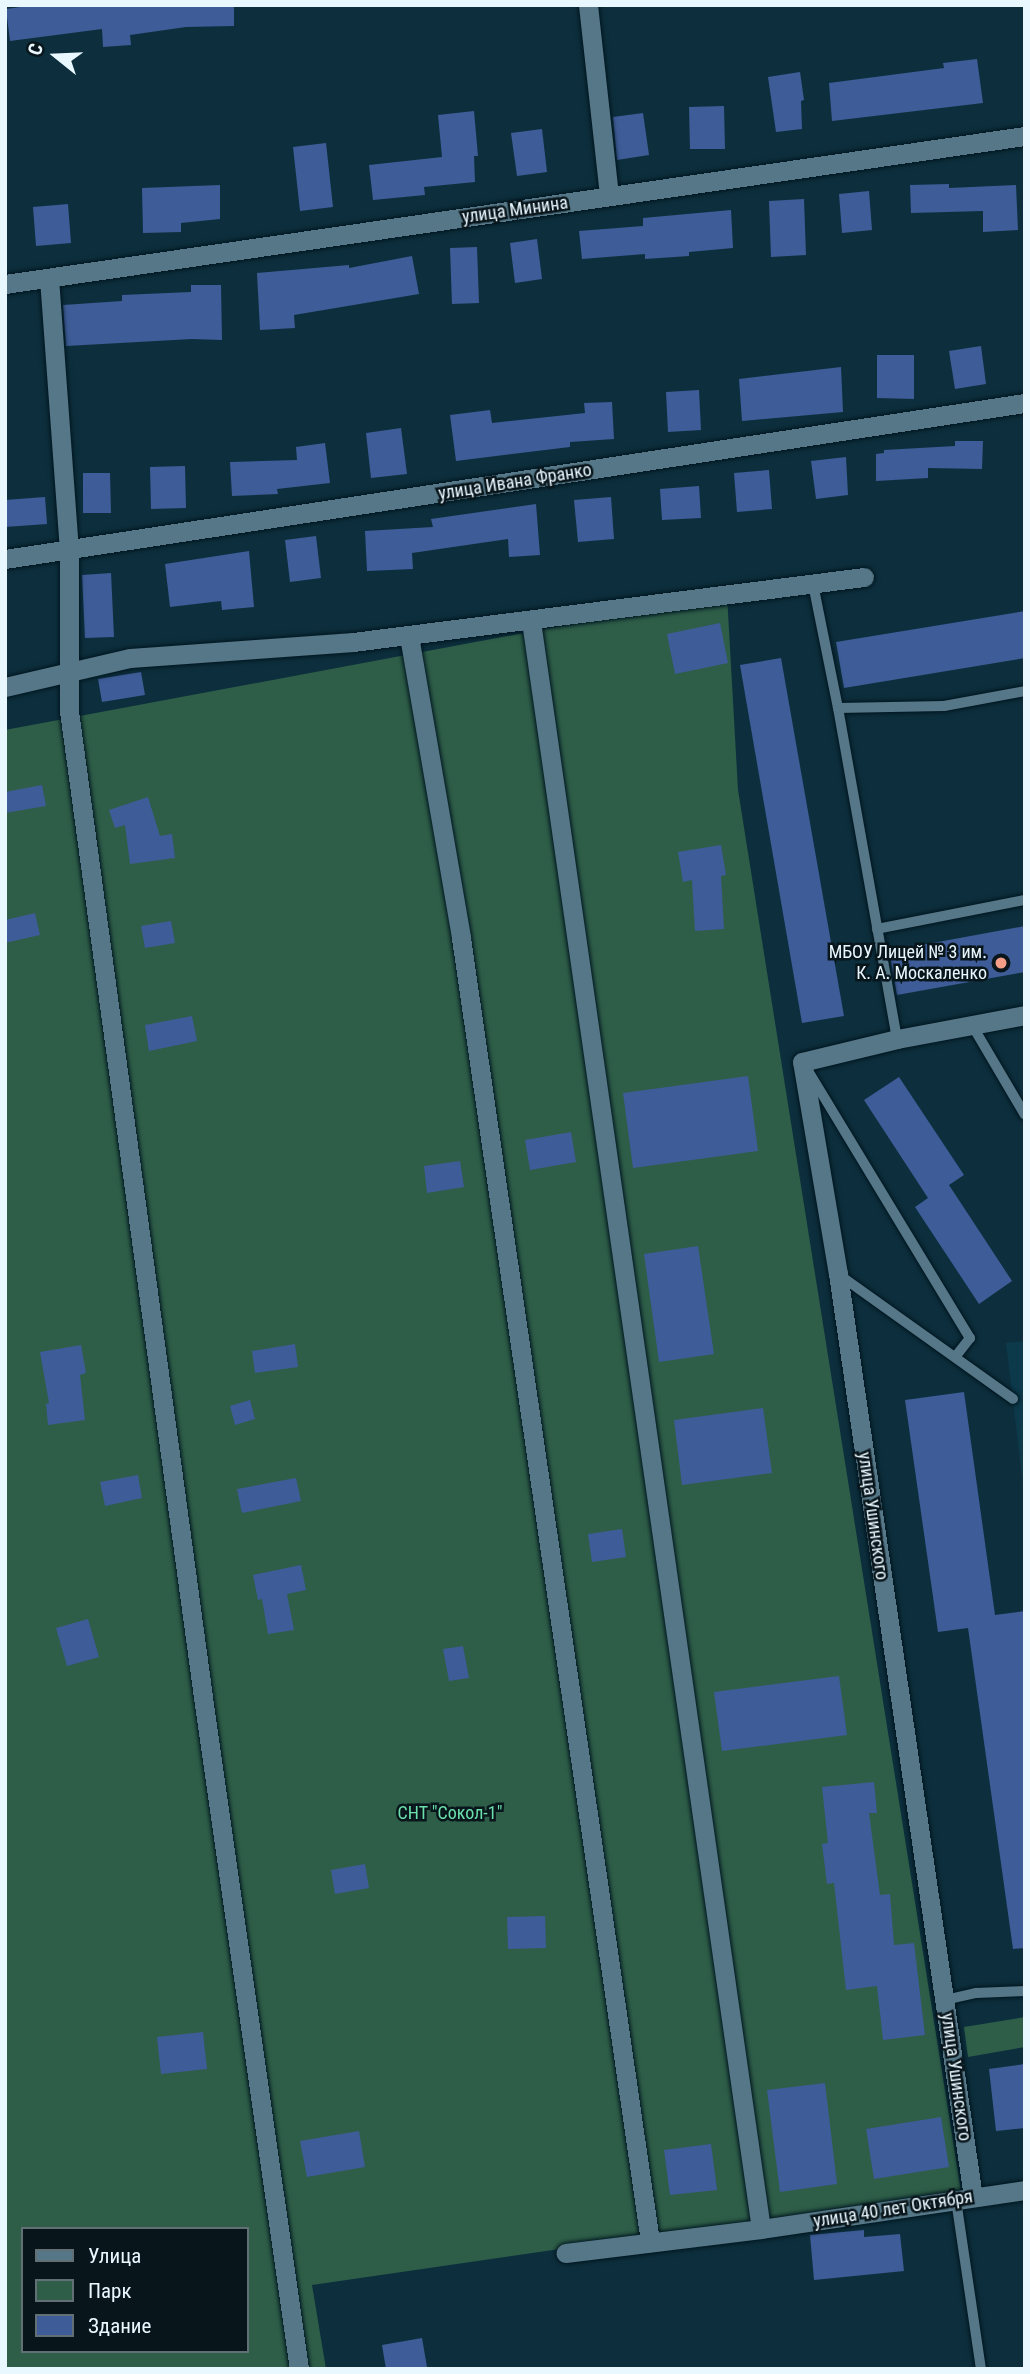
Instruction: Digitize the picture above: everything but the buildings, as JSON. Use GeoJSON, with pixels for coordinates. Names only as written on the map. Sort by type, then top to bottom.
{"type":"FeatureCollection","features":[{"type":"Feature","properties":{"kind":"street"},"geometry":{"type":"LineString","coordinates":[[588,5],[609,196]]}},
{"type":"Feature","properties":{"kind":"street","name":"улица Минина"},"geometry":{"type":"LineString","coordinates":[[5,284],[1025,136]]}},
{"type":"Feature","properties":{"kind":"street"},"geometry":{"type":"LineString","coordinates":[[49,278],[69,550],[69,711],[199,1669],[299,2369]]}},
{"type":"Feature","properties":{"kind":"street","name":"улица Ивана Франко"},"geometry":{"type":"LineString","coordinates":[[5,559],[1025,403]]}},
{"type":"Feature","properties":{"kind":"street"},"geometry":{"type":"LineString","coordinates":[[5,687],[130,658],[409,636],[864,577]]}},
{"type":"Feature","properties":{"kind":"street"},"geometry":{"type":"LineString","coordinates":[[531,621],[761,2228]]}},
{"type":"Feature","properties":{"kind":"street"},"geometry":{"type":"LineString","coordinates":[[409,636],[463,952],[650,2242]]}},
{"type":"Feature","properties":{"kind":"street"},"geometry":{"type":"LineString","coordinates":[[802,1062],[897,1039],[1025,1015]]}},
{"type":"Feature","properties":{"kind":"street","name":"улица Ушинского"},"geometry":{"type":"LineString","coordinates":[[802,1062],[838,1274],[945,2000],[965,2198]]}},
{"type":"Feature","properties":{"kind":"street","name":"улица 40 лет Октября"},"geometry":{"type":"LineString","coordinates":[[565,2253],[1025,2190]]}},
{"type":"Feature","properties":{"kind":"lane"},"geometry":{"type":"LineString","coordinates":[[813,584],[897,1039]]}},
{"type":"Feature","properties":{"kind":"lane"},"geometry":{"type":"LineString","coordinates":[[838,708],[944,706],[1025,691]]}},
{"type":"Feature","properties":{"kind":"lane"},"geometry":{"type":"LineString","coordinates":[[877,929],[1025,900]]}},
{"type":"Feature","properties":{"kind":"lane"},"geometry":{"type":"LineString","coordinates":[[972,1025],[1025,1115]]}},
{"type":"Feature","properties":{"kind":"lane"},"geometry":{"type":"LineString","coordinates":[[802,1062],[970,1338],[955,1357]]}},
{"type":"Feature","properties":{"kind":"lane"},"geometry":{"type":"LineString","coordinates":[[838,1274],[1013,1399]]}},
{"type":"Feature","properties":{"kind":"lane"},"geometry":{"type":"LineString","coordinates":[[945,2000],[976,1993],[1025,1991]]}},
{"type":"Feature","properties":{"kind":"lane"},"geometry":{"type":"LineString","coordinates":[[965,2198],[981,2369]]}},
{"type":"Feature","properties":{"kind":"shaded area"},"geometry":{"type":"Polygon","coordinates":[[[1025,1341],[1025,1500],[1006,1343],[1025,1341]]]}},
{"type":"Feature","properties":{"kind":"green space","name":"СНТ \"Сокол-1\""},"geometry":{"type":"Polygon","coordinates":[[[727,595],[738,790],[961,2191],[312,2285],[326,2369],[5,2369],[5,730],[727,595]]]}},
{"type":"Feature","properties":{"kind":"green space"},"geometry":{"type":"Polygon","coordinates":[[[1025,2017],[1025,2047],[968,2057],[964,2027],[1025,2017]]]}},
{"type":"Feature","properties":{"kind":"place","name":"МБОУ Лицей № 3 им. К. А. Москаленко"},"geometry":{"type":"Point","coordinates":[1001,963]}}]}
